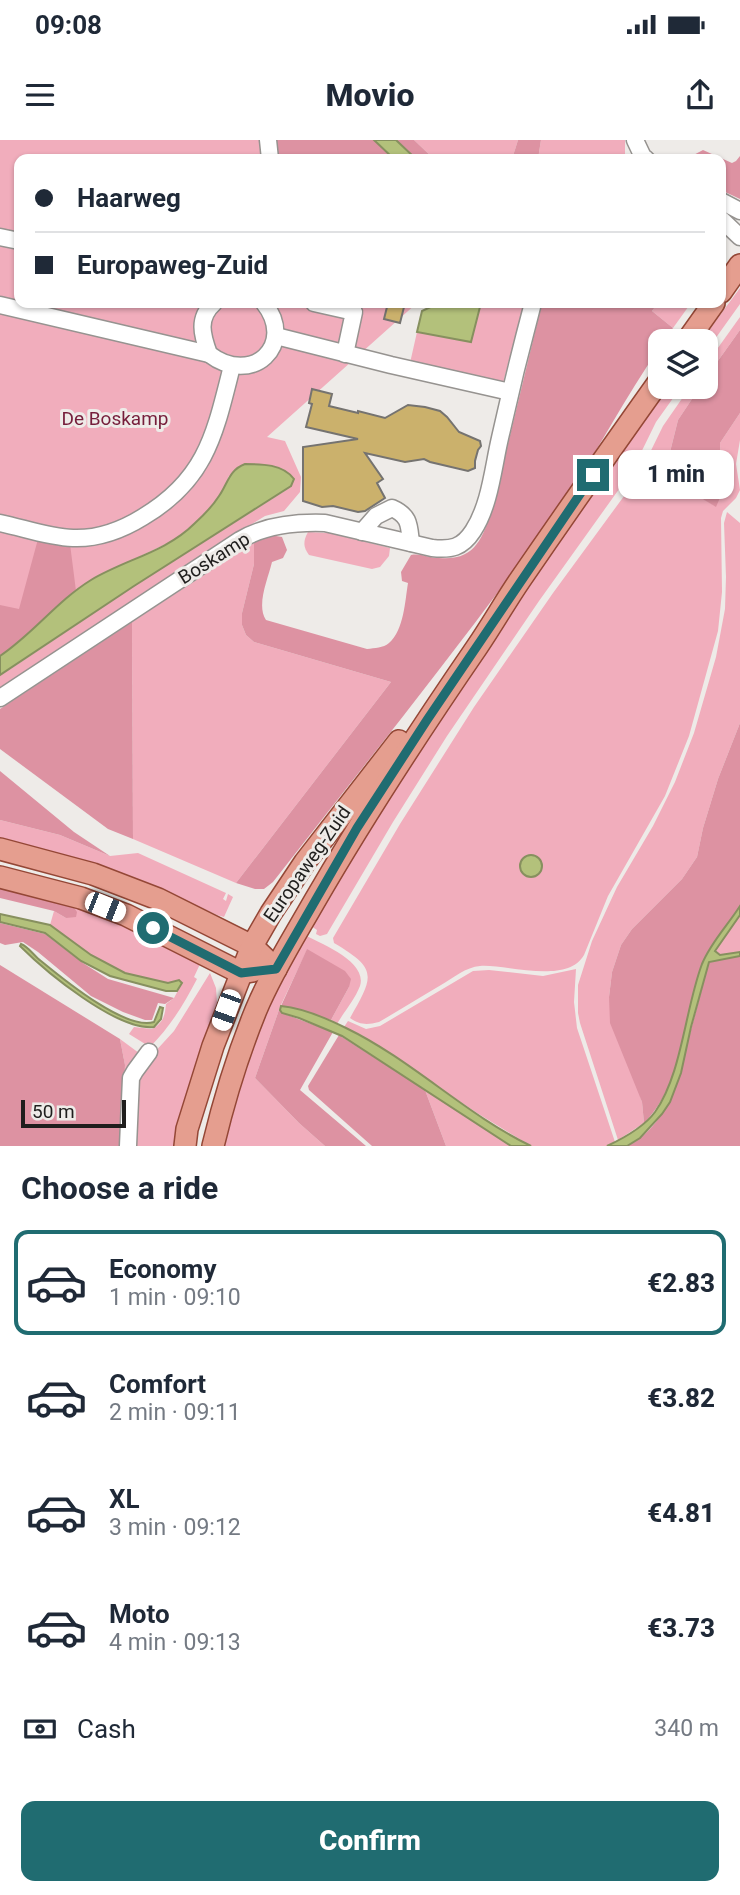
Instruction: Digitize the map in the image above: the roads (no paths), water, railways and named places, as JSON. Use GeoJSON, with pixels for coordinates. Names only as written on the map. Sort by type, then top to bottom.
{"type":"FeatureCollection","features":[{"type":"Feature","properties":{"kind":"main road"},"geometry":{"type":"LineString","coordinates":[[726,285],[740,265]]}},
{"type":"Feature","properties":{"kind":"main road"},"geometry":{"type":"LineString","coordinates":[[696,329],[710,308]]}},
{"type":"Feature","properties":{"kind":"main road","name":"Europaweg-Zuid"},"geometry":{"type":"LineString","coordinates":[[213,1146],[257,1007],[357,828],[519,583],[648,397]]}},
{"type":"Feature","properties":{"kind":"main road","name":"Europaweg-Zuid"},"geometry":{"type":"LineString","coordinates":[[185,1146],[187,1129],[213,1046],[252,946],[271,913],[305,862],[425,708],[483,625],[519,583]]}},
{"type":"Feature","properties":{"kind":"main road"},"geometry":{"type":"LineString","coordinates":[[0,849],[93,874],[158,899],[252,946],[276,969]]}},
{"type":"Feature","properties":{"kind":"main road"},"geometry":{"type":"LineString","coordinates":[[0,877],[105,907],[241,973],[276,969]]}},
{"type":"Feature","properties":{"kind":"street"},"geometry":{"type":"LineString","coordinates":[[726,224],[740,237]]}},
{"type":"Feature","properties":{"kind":"street"},"geometry":{"type":"LineString","coordinates":[[17,308],[209,354],[232,366],[249,366],[268,354],[276,336],[272,312],[268,308]]}},
{"type":"Feature","properties":{"kind":"street"},"geometry":{"type":"LineString","coordinates":[[209,308],[202,322],[202,335],[209,354]]}},
{"type":"Feature","properties":{"kind":"street"},"geometry":{"type":"LineString","coordinates":[[336,308],[354,312],[345,354]]}},
{"type":"Feature","properties":{"kind":"street","name":"Boskamp"},"geometry":{"type":"LineString","coordinates":[[0,698],[252,533],[265,528],[325,523],[448,550],[462,544],[472,532],[483,510],[532,308]]}},
{"type":"Feature","properties":{"kind":"street"},"geometry":{"type":"LineString","coordinates":[[276,336],[510,391]]}},
{"type":"Feature","properties":{"kind":"street"},"geometry":{"type":"LineString","coordinates":[[0,523],[57,537],[88,538],[111,533],[164,504],[189,478],[209,446],[232,366]]}},
{"type":"Feature","properties":{"kind":"street"},"geometry":{"type":"LineString","coordinates":[[362,532],[376,516],[392,508],[405,516],[411,543]]}},
{"type":"Feature","properties":{"kind":"street"},"geometry":{"type":"LineString","coordinates":[[128,1146],[131,1078],[149,1052]]}},
{"type":"Feature","properties":{"kind":"park label","name":"De Boskamp"},"geometry":{"type":"Point","coordinates":[115,418]}}]}
